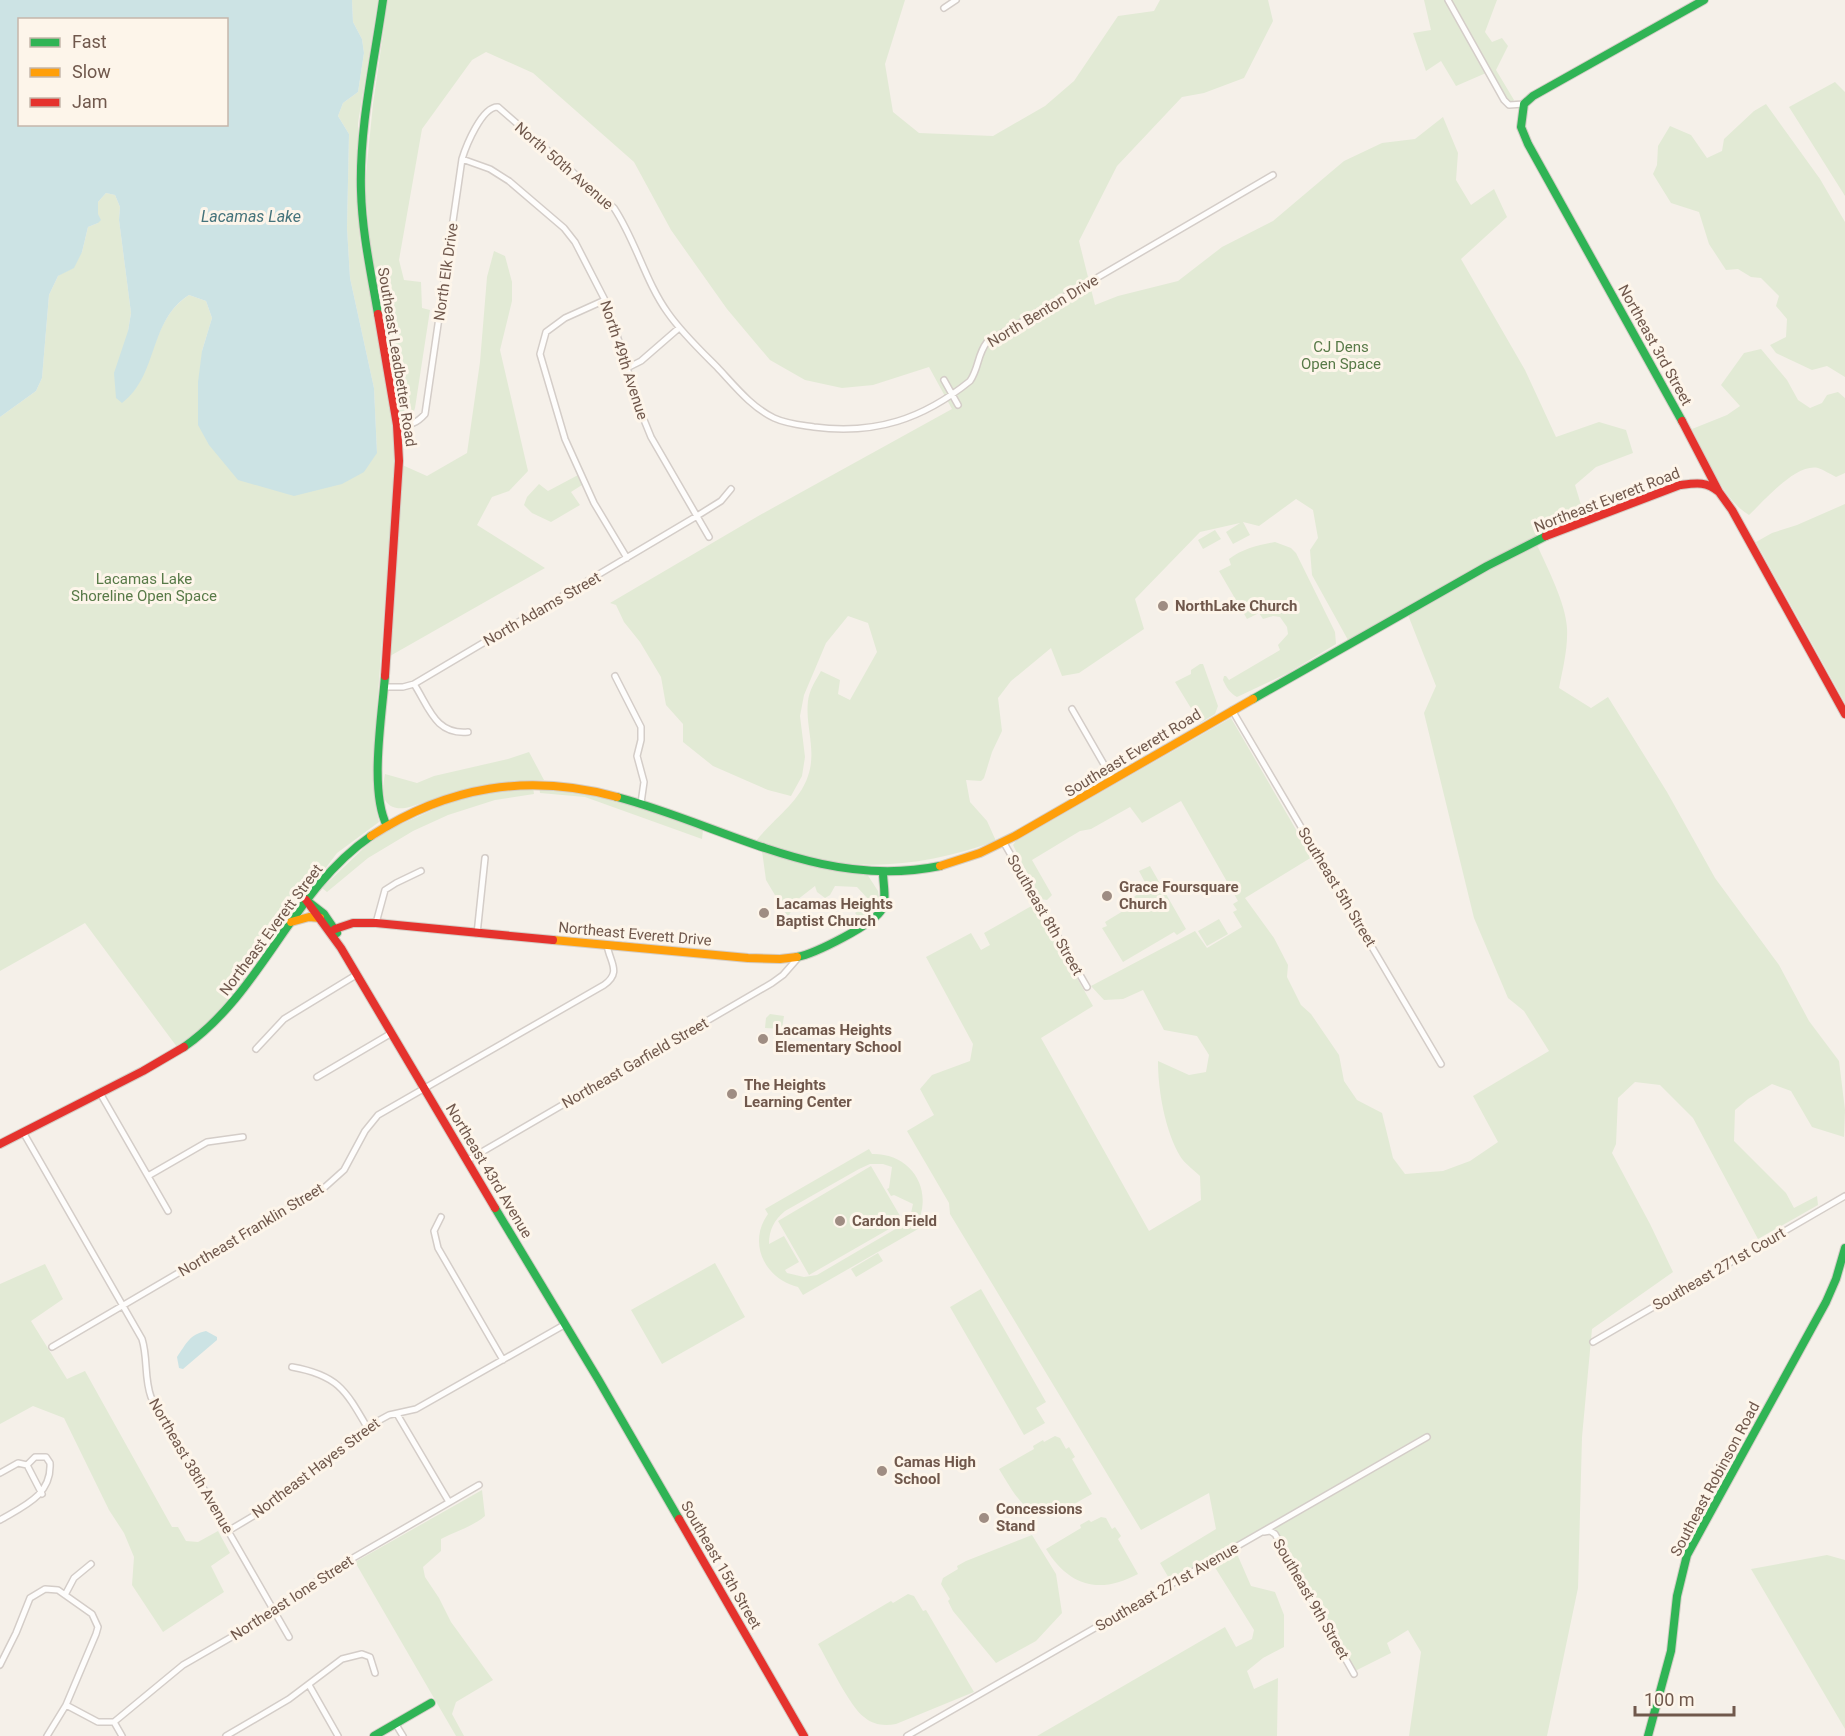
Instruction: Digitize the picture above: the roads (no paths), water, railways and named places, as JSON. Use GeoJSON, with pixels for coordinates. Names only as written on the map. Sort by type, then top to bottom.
{"type":"FeatureCollection","features":[{"type":"Feature","properties":{"kind":"street","name":"Southeast Leadbetter Road"},"geometry":{"type":"LineString","coordinates":[[383,0],[364,130],[362,190],[364,240],[397,425],[398,476],[378,787],[382,816],[387,826]]}},
{"type":"Feature","properties":{"kind":"street"},"geometry":{"type":"LineString","coordinates":[[944,8],[956,0]]}},
{"type":"Feature","properties":{"kind":"street"},"geometry":{"type":"LineString","coordinates":[[1448,0],[1504,100],[1509,105],[1524,104],[1543,90],[1704,0]]}},
{"type":"Feature","properties":{"kind":"street","name":"Northeast 3rd Street"},"geometry":{"type":"LineString","coordinates":[[1524,104],[1521,127],[1528,144],[1694,442],[1719,492],[1732,510],[1845,714]]}},
{"type":"Feature","properties":{"kind":"street","name":"North Elk Drive"},"geometry":{"type":"LineString","coordinates":[[397,425],[406,426],[418,422],[425,414],[462,159],[470,139],[487,110],[492,107]]}},
{"type":"Feature","properties":{"kind":"street","name":"North 50th Avenue"},"geometry":{"type":"LineString","coordinates":[[492,107],[498,107],[614,208],[662,303],[679,328]]}},
{"type":"Feature","properties":{"kind":"street","name":"North 49th Avenue"},"geometry":{"type":"LineString","coordinates":[[462,159],[490,169],[509,181],[564,228],[581,251],[605,300],[639,410],[654,444],[709,537]]}},
{"type":"Feature","properties":{"kind":"street","name":"North Benton Drive"},"geometry":{"type":"LineString","coordinates":[[679,328],[763,412],[788,423],[841,429],[878,427],[916,415],[970,381],[974,375],[979,354],[987,342],[1273,175]]}},
{"type":"Feature","properties":{"kind":"street"},"geometry":{"type":"LineString","coordinates":[[605,300],[556,324],[546,332],[540,354],[569,448],[594,503],[627,558]]}},
{"type":"Feature","properties":{"kind":"street"},"geometry":{"type":"LineString","coordinates":[[627,368],[641,361],[679,328]]}},
{"type":"Feature","properties":{"kind":"street"},"geometry":{"type":"LineString","coordinates":[[944,380],[958,405]]}},
{"type":"Feature","properties":{"kind":"street","name":"Northeast Everett Road"},"geometry":{"type":"LineString","coordinates":[[1504,556],[1553,533],[1680,484],[1700,482],[1719,492]]}},
{"type":"Feature","properties":{"kind":"street","name":"North Adams Street"},"geometry":{"type":"LineString","coordinates":[[384,687],[403,687],[414,684],[697,516],[721,501],[731,489]]}},
{"type":"Feature","properties":{"kind":"street","name":"Southeast Everett Road"},"geometry":{"type":"LineString","coordinates":[[750,844],[823,866],[883,872],[940,866],[978,854],[1004,843],[1232,710],[1504,556]]}},
{"type":"Feature","properties":{"kind":"street"},"geometry":{"type":"LineString","coordinates":[[615,676],[641,727],[637,756],[644,782],[641,803]]}},
{"type":"Feature","properties":{"kind":"street"},"geometry":{"type":"LineString","coordinates":[[414,684],[439,724],[453,732],[468,732]]}},
{"type":"Feature","properties":{"kind":"street"},"geometry":{"type":"LineString","coordinates":[[1072,710],[1113,780]]}},
{"type":"Feature","properties":{"kind":"street","name":"Southeast 5th Street"},"geometry":{"type":"LineString","coordinates":[[1232,710],[1441,1064]]}},
{"type":"Feature","properties":{"kind":"street","name":"Northeast Everett Street"},"geometry":{"type":"LineString","coordinates":[[0,1144],[177,1052],[212,1025],[236,1000],[263,965],[306,900],[341,861],[387,826],[408,814],[451,797],[477,790],[513,785],[577,786],[641,803],[750,844]]}},
{"type":"Feature","properties":{"kind":"street","name":"Southeast 8th Street"},"geometry":{"type":"LineString","coordinates":[[1004,843],[1087,987]]}},
{"type":"Feature","properties":{"kind":"street"},"geometry":{"type":"LineString","coordinates":[[477,933],[484,858]]}},
{"type":"Feature","properties":{"kind":"street"},"geometry":{"type":"LineString","coordinates":[[376,923],[385,890],[421,871]]}},
{"type":"Feature","properties":{"kind":"street","name":"Northeast Everett Drive"},"geometry":{"type":"LineString","coordinates":[[335,929],[353,923],[376,923],[748,958],[796,959],[831,945],[880,913],[884,905],[883,872]]}},
{"type":"Feature","properties":{"kind":"street","name":"Northeast 43rd Avenue"},"geometry":{"type":"LineString","coordinates":[[306,900],[341,948],[390,1034],[468,1160],[615,1408]]}},
{"type":"Feature","properties":{"kind":"street","name":"Northeast 43rd Avenue"},"geometry":{"type":"LineString","coordinates":[[306,900],[315,904],[335,929],[341,948]]}},
{"type":"Feature","properties":{"kind":"street"},"geometry":{"type":"LineString","coordinates":[[291,922],[309,917],[320,918]]}},
{"type":"Feature","properties":{"kind":"street","name":"Northeast Franklin Street"},"geometry":{"type":"LineString","coordinates":[[52,1347],[325,1187],[344,1170],[365,1131],[378,1115],[611,980],[614,967],[607,945]]}},
{"type":"Feature","properties":{"kind":"street","name":"Northeast Garfield Street"},"geometry":{"type":"LineString","coordinates":[[468,1160],[772,983],[783,975],[796,959]]}},
{"type":"Feature","properties":{"kind":"street"},"geometry":{"type":"LineString","coordinates":[[256,1049],[284,1019],[356,975]]}},
{"type":"Feature","properties":{"kind":"street"},"geometry":{"type":"LineString","coordinates":[[317,1077],[390,1034]]}},
{"type":"Feature","properties":{"kind":"street"},"geometry":{"type":"LineString","coordinates":[[100,1093],[168,1211]]}},
{"type":"Feature","properties":{"kind":"street","name":"Northeast 38th Avenue"},"geometry":{"type":"LineString","coordinates":[[23,1132],[142,1339],[151,1397],[289,1637]]}},
{"type":"Feature","properties":{"kind":"street"},"geometry":{"type":"LineString","coordinates":[[148,1176],[207,1142],[243,1137]]}},
{"type":"Feature","properties":{"kind":"street","name":"Southeast 271st Court"},"geometry":{"type":"LineString","coordinates":[[1593,1342],[1845,1196]]}},
{"type":"Feature","properties":{"kind":"street"},"geometry":{"type":"LineString","coordinates":[[441,1217],[434,1231],[438,1248],[503,1360]]}},
{"type":"Feature","properties":{"kind":"street","name":"Southeast Robinson Road"},"geometry":{"type":"LineString","coordinates":[[1648,1736],[1671,1650],[1677,1596],[1687,1555],[1826,1302],[1845,1248]]}},
{"type":"Feature","properties":{"kind":"street","name":"Northeast Hayes Street"},"geometry":{"type":"LineString","coordinates":[[228,1530],[272,1505],[367,1427],[397,1414],[416,1409],[564,1325]]}},
{"type":"Feature","properties":{"kind":"street"},"geometry":{"type":"LineString","coordinates":[[292,1367],[314,1371],[331,1379],[350,1399],[367,1427]]}},
{"type":"Feature","properties":{"kind":"street","name":"Southeast 15th Street"},"geometry":{"type":"LineString","coordinates":[[615,1408],[804,1736]]}},
{"type":"Feature","properties":{"kind":"street"},"geometry":{"type":"LineString","coordinates":[[397,1414],[449,1502]]}},
{"type":"Feature","properties":{"kind":"street","name":"Southeast 271st Avenue"},"geometry":{"type":"LineString","coordinates":[[907,1736],[1427,1437]]}},
{"type":"Feature","properties":{"kind":"street"},"geometry":{"type":"LineString","coordinates":[[0,1520],[42,1494],[48,1482],[50,1463],[46,1458],[39,1456],[27,1465]]}},
{"type":"Feature","properties":{"kind":"street"},"geometry":{"type":"LineString","coordinates":[[0,1473],[18,1463],[27,1465]]}},
{"type":"Feature","properties":{"kind":"street"},"geometry":{"type":"LineString","coordinates":[[27,1465],[42,1494]]}},
{"type":"Feature","properties":{"kind":"street","name":"Northeast Ione Street"},"geometry":{"type":"LineString","coordinates":[[114,1722],[183,1665],[275,1612],[287,1600],[353,1558],[479,1485]]}},
{"type":"Feature","properties":{"kind":"street","name":"Southeast 9th Street"},"geometry":{"type":"LineString","coordinates":[[1263,1532],[1275,1534],[1354,1674]]}},
{"type":"Feature","properties":{"kind":"street"},"geometry":{"type":"LineString","coordinates":[[65,1595],[74,1578],[91,1564]]}},
{"type":"Feature","properties":{"kind":"street"},"geometry":{"type":"LineString","coordinates":[[0,1665],[28,1602],[38,1592],[51,1589],[65,1595],[87,1609],[96,1620],[96,1634],[66,1705],[47,1736]]}},
{"type":"Feature","properties":{"kind":"street"},"geometry":{"type":"LineString","coordinates":[[226,1736],[289,1699],[342,1659],[362,1654],[369,1657],[375,1673]]}},
{"type":"Feature","properties":{"kind":"street"},"geometry":{"type":"LineString","coordinates":[[309,1685],[338,1736]]}},
{"type":"Feature","properties":{"kind":"street"},"geometry":{"type":"LineString","coordinates":[[374,1736],[430,1703]]}},
{"type":"Feature","properties":{"kind":"street"},"geometry":{"type":"LineString","coordinates":[[66,1705],[98,1722],[114,1722],[122,1736]]}},
{"type":"Feature","properties":{"kind":"street"},"geometry":{"type":"LineString","coordinates":[[395,1723],[403,1736]]}},
{"type":"Feature","properties":{"kind":"water","name":"Lacamas Lake"},"geometry":{"type":"Polygon","coordinates":[[[0,0],[352,0],[353,22],[362,39],[364,53],[358,92],[343,103],[338,116],[349,134],[347,228],[350,278],[374,388],[377,453],[364,472],[342,484],[294,496],[238,480],[209,445],[198,425],[198,382],[202,351],[212,318],[206,301],[189,295],[166,319],[149,363],[134,391],[122,403],[116,398],[114,373],[128,331],[131,313],[119,220],[120,207],[115,195],[106,193],[98,202],[98,214],[101,220],[88,227],[82,252],[74,268],[58,276],[49,295],[42,378],[36,391],[0,417],[0,0]]]}},
{"type":"Feature","properties":{"kind":"water"},"geometry":{"type":"Polygon","coordinates":[[[206,1331],[217,1337],[217,1340],[183,1369],[179,1368],[177,1357],[186,1344],[196,1334],[206,1331]]]}},
{"type":"Feature","properties":{"kind":"place","name":"NorthLake Church"},"geometry":{"type":"Point","coordinates":[1163,606]}},
{"type":"Feature","properties":{"kind":"place","name":"Grace Foursquare Church"},"geometry":{"type":"Point","coordinates":[1107,896]}},
{"type":"Feature","properties":{"kind":"place","name":"Lacamas Heights Baptist Church"},"geometry":{"type":"Point","coordinates":[764,913]}},
{"type":"Feature","properties":{"kind":"place","name":"Lacamas Heights Elementary School"},"geometry":{"type":"Point","coordinates":[763,1039]}},
{"type":"Feature","properties":{"kind":"place","name":"The Heights Learning Center"},"geometry":{"type":"Point","coordinates":[732,1094]}},
{"type":"Feature","properties":{"kind":"place","name":"Cardon Field"},"geometry":{"type":"Point","coordinates":[840,1221]}},
{"type":"Feature","properties":{"kind":"place","name":"Camas High School"},"geometry":{"type":"Point","coordinates":[882,1471]}},
{"type":"Feature","properties":{"kind":"place","name":"Concessions Stand"},"geometry":{"type":"Point","coordinates":[984,1518]}},
{"type":"Feature","properties":{"kind":"park label","name":"CJ Dens Open Space"},"geometry":{"type":"Point","coordinates":[1341,356]}},
{"type":"Feature","properties":{"kind":"park label","name":"Lacamas Lake Shoreline Open Space"},"geometry":{"type":"Point","coordinates":[144,588]}}]}
